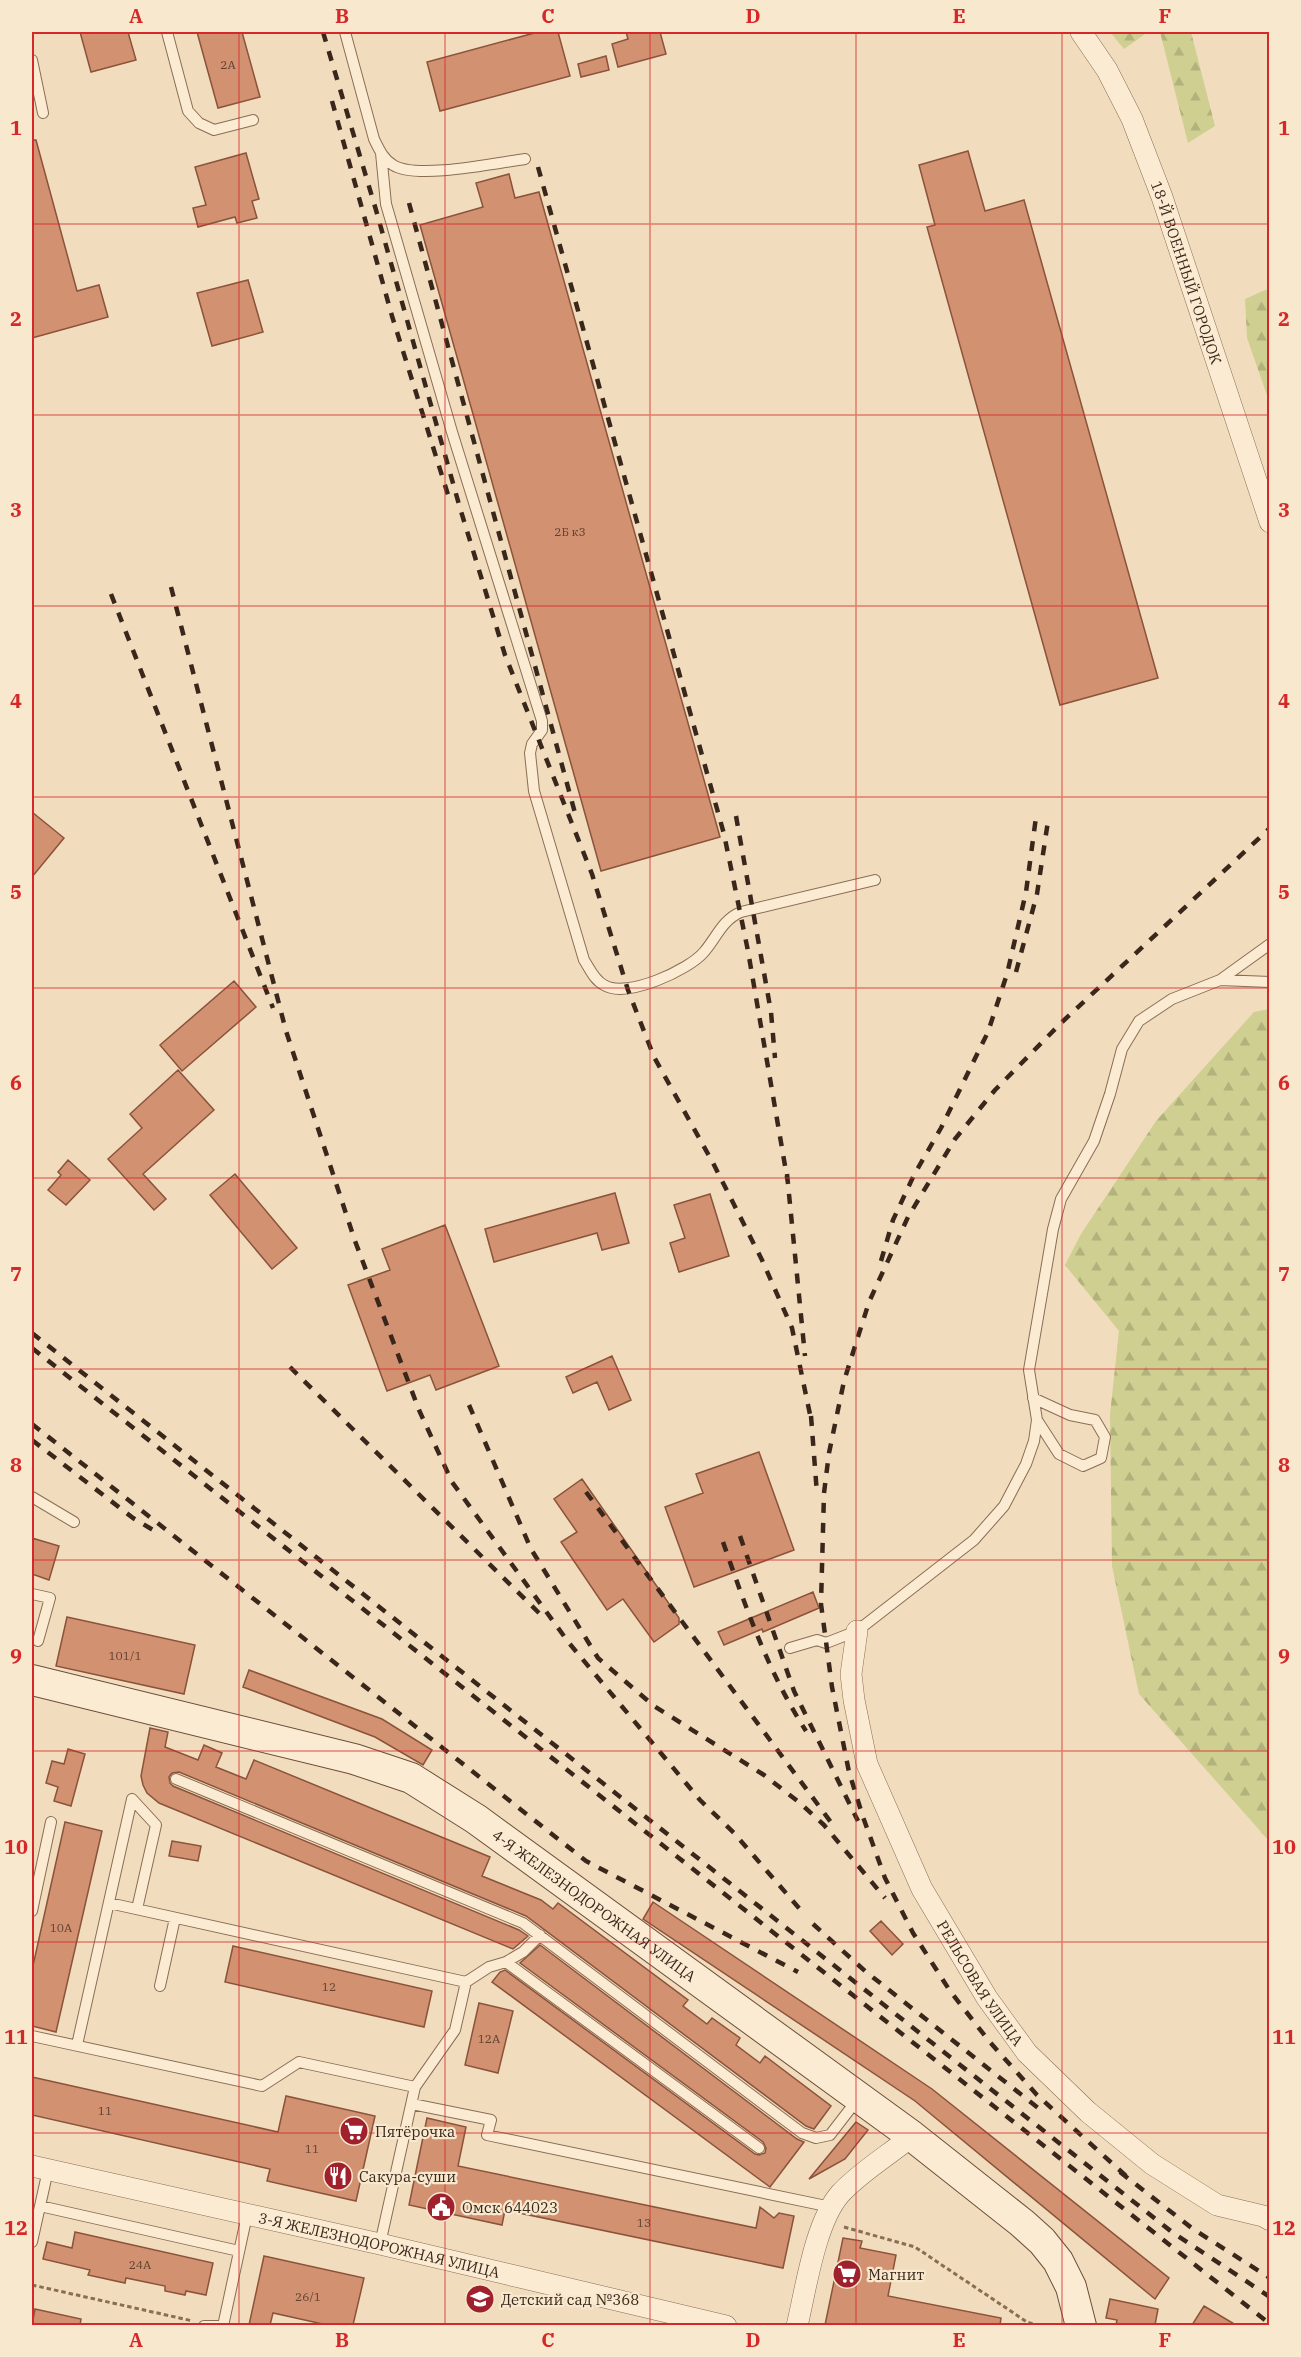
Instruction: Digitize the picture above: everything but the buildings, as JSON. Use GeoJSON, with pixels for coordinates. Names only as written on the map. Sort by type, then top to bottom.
{"type":"FeatureCollection","features":[{"type":"Feature","properties":{"kind":"main road","name":"4-Я ЖЕЛЕЗНОДОРОЖНАЯ УЛИЦА"},"geometry":{"type":"LineString","coordinates":[[32,1680],[354,1759],[411,1778],[476,1819],[912,2136],[1036,2235],[1058,2261],[1071,2287],[1081,2325]]}},
{"type":"Feature","properties":{"kind":"street","name":"18-Й ВОЕННЫЙ ГОРОДОК"},"geometry":{"type":"LineString","coordinates":[[1081,32],[1107,70],[1132,119],[1161,197],[1269,522]]}},
{"type":"Feature","properties":{"kind":"street","name":"РЕЛЬСОВАЯ УЛИЦА"},"geometry":{"type":"LineString","coordinates":[[857,1631],[851,1674],[867,1764],[922,1888],[987,1998],[1027,2053],[1088,2112],[1152,2164],[1217,2205],[1263,2216],[1269,2220]]}},
{"type":"Feature","properties":{"kind":"street"},"geometry":{"type":"LineString","coordinates":[[797,2325],[813,2257],[828,2214],[839,2195],[912,2136]]}},
{"type":"Feature","properties":{"kind":"street","name":"3-Я ЖЕЛЕЗНОДОРОЖНАЯ УЛИЦА"},"geometry":{"type":"LineString","coordinates":[[40,2168],[726,2325]]}},
{"type":"Feature","properties":{"kind":"lane"},"geometry":{"type":"LineString","coordinates":[[167,32],[188,111],[199,123],[214,130],[253,120]]}},
{"type":"Feature","properties":{"kind":"lane"},"geometry":{"type":"LineString","coordinates":[[345,32],[374,139],[381,153],[392,164],[404,170],[429,172],[525,159]]}},
{"type":"Feature","properties":{"kind":"lane"},"geometry":{"type":"LineString","coordinates":[[32,60],[43,113]]}},
{"type":"Feature","properties":{"kind":"lane"},"geometry":{"type":"LineString","coordinates":[[381,153],[386,204],[452,432],[542,721],[542,730],[532,744],[530,753],[534,791],[584,960],[595,979],[605,987],[628,990],[672,973],[704,953],[730,916],[875,880]]}},
{"type":"Feature","properties":{"kind":"lane"},"geometry":{"type":"LineString","coordinates":[[1033,1398],[1070,1414],[1095,1420],[1105,1437],[1101,1458],[1083,1466],[1059,1454],[1037,1420],[1033,1398],[1029,1370],[1053,1229],[1061,1199],[1094,1142],[1122,1049],[1139,1020],[1172,999],[1220,980],[1269,944]]}},
{"type":"Feature","properties":{"kind":"lane"},"geometry":{"type":"LineString","coordinates":[[1220,980],[1269,982]]}},
{"type":"Feature","properties":{"kind":"lane"},"geometry":{"type":"LineString","coordinates":[[790,1648],[817,1640],[826,1643],[857,1631],[974,1540],[1004,1506],[1026,1464],[1037,1420]]}},
{"type":"Feature","properties":{"kind":"lane"},"geometry":{"type":"LineString","coordinates":[[32,1497],[74,1522]]}},
{"type":"Feature","properties":{"kind":"lane"},"geometry":{"type":"LineString","coordinates":[[32,1594],[50,1598],[38,1641]]}},
{"type":"Feature","properties":{"kind":"lane"},"geometry":{"type":"LineString","coordinates":[[176,1779],[523,1923],[802,2133],[816,2138],[830,2135],[858,2098]]}},
{"type":"Feature","properties":{"kind":"lane"},"geometry":{"type":"LineString","coordinates":[[77,2045],[132,1798],[156,1825],[137,1909]]}},
{"type":"Feature","properties":{"kind":"lane"},"geometry":{"type":"LineString","coordinates":[[32,1911],[51,1822]]}},
{"type":"Feature","properties":{"kind":"lane"},"geometry":{"type":"LineString","coordinates":[[109,1903],[466,1982]]}},
{"type":"Feature","properties":{"kind":"lane"},"geometry":{"type":"LineString","coordinates":[[160,1986],[175,1918]]}},
{"type":"Feature","properties":{"kind":"lane"},"geometry":{"type":"LineString","coordinates":[[380,2244],[415,2087],[455,2030],[466,1982],[489,1967],[506,1962],[523,1952],[540,1935]]}},
{"type":"Feature","properties":{"kind":"lane"},"geometry":{"type":"LineString","coordinates":[[506,1962],[759,2148]]}},
{"type":"Feature","properties":{"kind":"lane"},"geometry":{"type":"LineString","coordinates":[[32,2036],[262,2086],[299,2062],[415,2087]]}},
{"type":"Feature","properties":{"kind":"lane"},"geometry":{"type":"LineString","coordinates":[[412,2104],[490,2120],[487,2135],[828,2214]]}},
{"type":"Feature","properties":{"kind":"lane"},"geometry":{"type":"LineString","coordinates":[[32,2242],[40,2206],[40,2168]]}},
{"type":"Feature","properties":{"kind":"lane"},"geometry":{"type":"LineString","coordinates":[[40,2206],[239,2251]]}},
{"type":"Feature","properties":{"kind":"lane"},"geometry":{"type":"LineString","coordinates":[[223,2325],[247,2215]]}},
{"type":"Feature","properties":{"kind":"lane"},"geometry":{"type":"LineString","coordinates":[[205,2325],[218,2325]]}},
{"type":"Feature","properties":{"kind":"path"},"geometry":{"type":"LineString","coordinates":[[828,2214],[915,2247],[1027,2322],[1038,2325]]}},
{"type":"Feature","properties":{"kind":"path"},"geometry":{"type":"LineString","coordinates":[[32,2285],[205,2325]]}},
{"type":"Feature","properties":{"kind":"green space"},"geometry":{"type":"Polygon","coordinates":[[[1110,32],[1148,32],[1124,49],[1110,32]]]}},
{"type":"Feature","properties":{"kind":"green space"},"geometry":{"type":"Polygon","coordinates":[[[1160,32],[1191,32],[1215,126],[1188,143],[1160,32]]]}},
{"type":"Feature","properties":{"kind":"green space"},"geometry":{"type":"Polygon","coordinates":[[[1270,290],[1269,401],[1247,338],[1245,299],[1270,290]]]}},
{"type":"Feature","properties":{"kind":"green space"},"geometry":{"type":"Polygon","coordinates":[[[1270,1009],[1269,1841],[1139,1694],[1112,1566],[1110,1414],[1119,1331],[1065,1265],[1081,1234],[1156,1121],[1254,1012],[1270,1009]]]}},
{"type":"Feature","properties":{"kind":"railway"},"geometry":{"type":"LineString","coordinates":[[323,32],[460,508],[505,655],[592,874],[628,990],[654,1057],[712,1161],[762,1260],[792,1328],[812,1424]]}},
{"type":"Feature","properties":{"kind":"railway"},"geometry":{"type":"LineString","coordinates":[[332,101],[392,316],[449,498]]}},
{"type":"Feature","properties":{"kind":"railway"},"geometry":{"type":"LineString","coordinates":[[538,167],[724,834],[748,951],[788,1183]]}},
{"type":"Feature","properties":{"kind":"railway"},"geometry":{"type":"LineString","coordinates":[[409,203],[575,813]]}},
{"type":"Feature","properties":{"kind":"railway"},"geometry":{"type":"LineString","coordinates":[[171,587],[286,1031],[355,1241],[419,1410],[452,1482],[569,1643],[700,1800],[734,1833],[805,1915]]}},
{"type":"Feature","properties":{"kind":"railway"},"geometry":{"type":"LineString","coordinates":[[111,594],[273,1008]]}},
{"type":"Feature","properties":{"kind":"railway"},"geometry":{"type":"LineString","coordinates":[[736,816],[771,1012],[775,1058]]}},
{"type":"Feature","properties":{"kind":"railway"},"geometry":{"type":"LineString","coordinates":[[881,1261],[893,1220],[914,1175],[941,1128],[988,1032],[1007,974],[1026,892],[1036,817]]}},
{"type":"Feature","properties":{"kind":"railway"},"geometry":{"type":"LineString","coordinates":[[1016,972],[1037,894],[1048,821]]}},
{"type":"Feature","properties":{"kind":"railway"},"geometry":{"type":"LineString","coordinates":[[1126,2176],[1037,2095],[989,2041],[950,1991],[913,1933],[885,1878],[849,1772],[832,1687],[821,1604],[824,1493],[829,1453],[844,1381],[869,1302],[908,1217],[955,1139],[995,1090],[1061,1023],[1270,828]]}},
{"type":"Feature","properties":{"kind":"railway"},"geometry":{"type":"LineString","coordinates":[[787,1174],[805,1356]]}},
{"type":"Feature","properties":{"kind":"railway"},"geometry":{"type":"LineString","coordinates":[[32,1333],[1172,2232],[1270,2297]]}},
{"type":"Feature","properties":{"kind":"railway"},"geometry":{"type":"LineString","coordinates":[[32,1348],[1270,2324]]}},
{"type":"Feature","properties":{"kind":"railway"},"geometry":{"type":"LineString","coordinates":[[290,1367],[542,1616]]}},
{"type":"Feature","properties":{"kind":"railway"},"geometry":{"type":"LineString","coordinates":[[469,1405],[531,1549],[598,1658],[654,1706],[764,1775],[800,1803],[824,1825],[885,1898]]}},
{"type":"Feature","properties":{"kind":"railway"},"geometry":{"type":"LineString","coordinates":[[811,1416],[817,1494]]}},
{"type":"Feature","properties":{"kind":"railway"},"geometry":{"type":"LineString","coordinates":[[32,1424],[586,1861],[798,1972]]}},
{"type":"Feature","properties":{"kind":"railway"},"geometry":{"type":"LineString","coordinates":[[32,1440],[133,1518],[158,1533]]}},
{"type":"Feature","properties":{"kind":"railway"},"geometry":{"type":"LineString","coordinates":[[586,1492],[833,1825]]}},
{"type":"Feature","properties":{"kind":"railway"},"geometry":{"type":"LineString","coordinates":[[740,1536],[794,1691],[858,1821]]}},
{"type":"Feature","properties":{"kind":"railway"},"geometry":{"type":"LineString","coordinates":[[723,1542],[769,1663],[806,1731]]}},
{"type":"Feature","properties":{"kind":"railway"},"geometry":{"type":"LineString","coordinates":[[813,1924],[865,1971],[1042,2111]]}},
{"type":"Feature","properties":{"kind":"railway"},"geometry":{"type":"LineString","coordinates":[[1120,2172],[1193,2229],[1270,2278]]}},
{"type":"Feature","properties":{"kind":"place","name":"Пятёрочка"},"geometry":{"type":"Point","coordinates":[354,2131]}},
{"type":"Feature","properties":{"kind":"place","name":"Сакура-суши"},"geometry":{"type":"Point","coordinates":[338,2176]}},
{"type":"Feature","properties":{"kind":"place","name":"Омск 644023"},"geometry":{"type":"Point","coordinates":[441,2207]}},
{"type":"Feature","properties":{"kind":"place","name":"Магнит"},"geometry":{"type":"Point","coordinates":[847,2274]}},
{"type":"Feature","properties":{"kind":"place","name":"Детский сад №368"},"geometry":{"type":"Point","coordinates":[480,2299]}}]}
